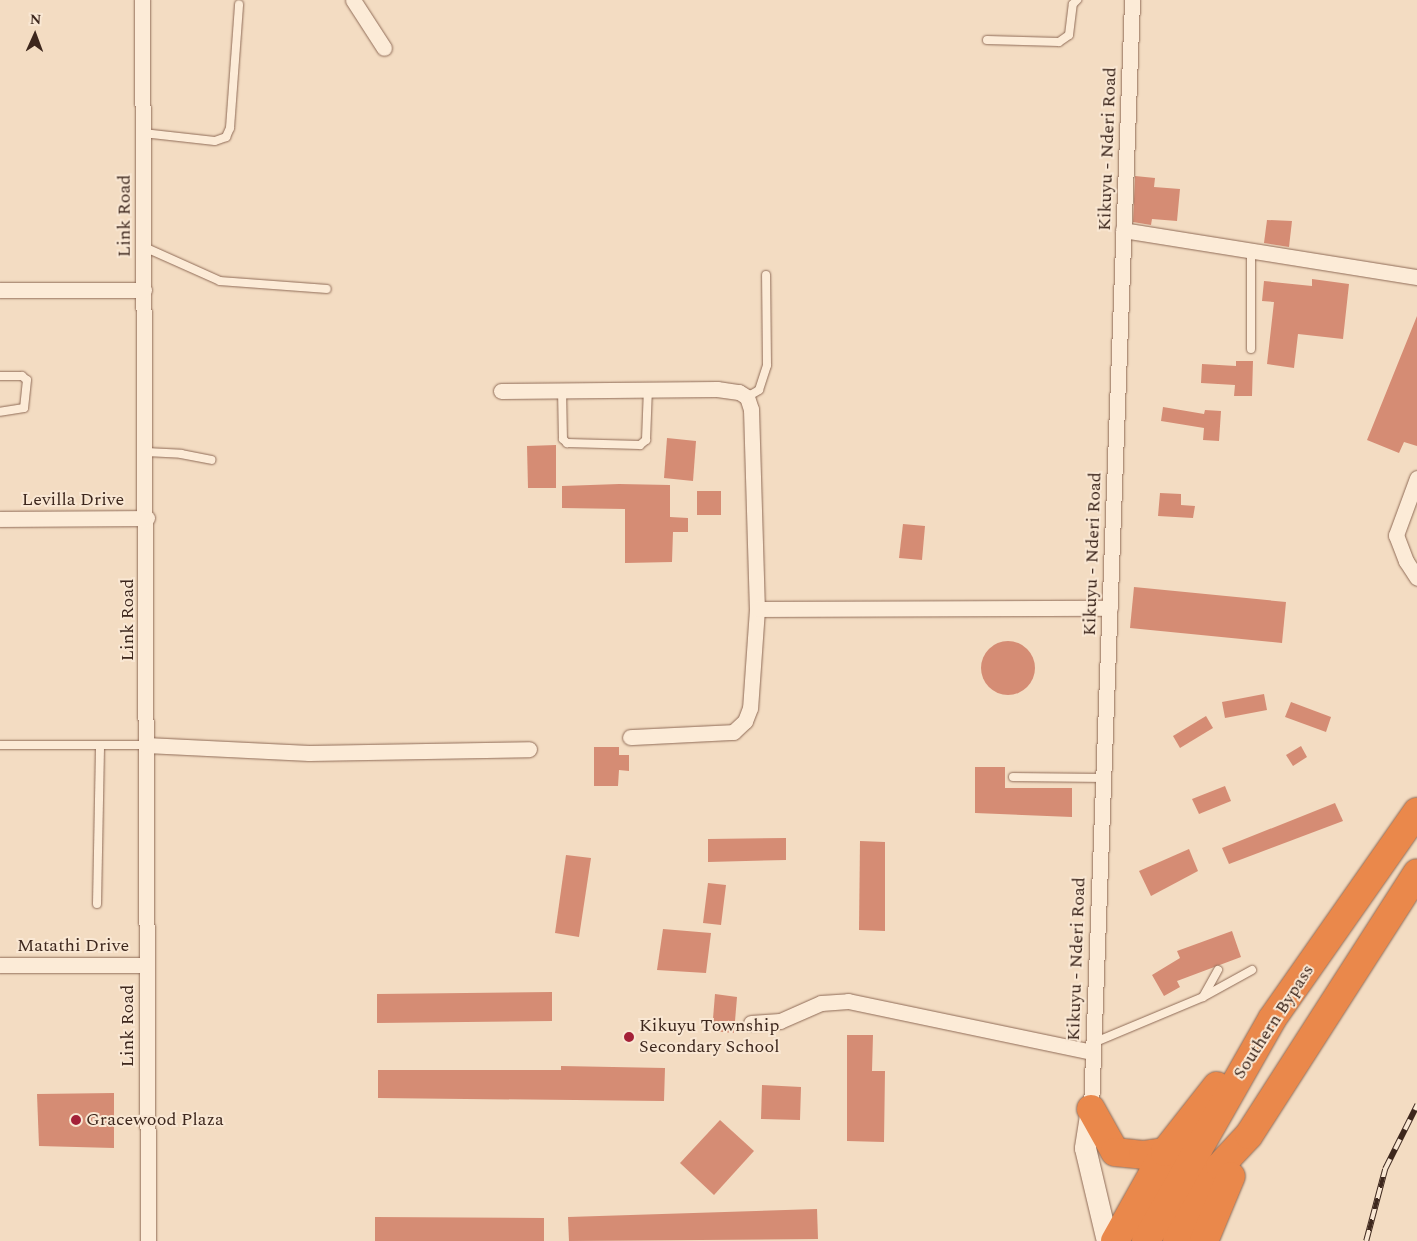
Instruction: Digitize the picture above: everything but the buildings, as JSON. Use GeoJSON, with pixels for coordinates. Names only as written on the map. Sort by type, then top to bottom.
{"type":"FeatureCollection","features":[{"type":"Feature","properties":{"kind":"highway","name":"Southern Bypass"},"geometry":{"type":"LineString","coordinates":[[1146,1241],[1272,1019],[1417,812]]}},
{"type":"Feature","properties":{"kind":"highway"},"geometry":{"type":"LineString","coordinates":[[1204,1241],[1248,1136],[1417,873]]}},
{"type":"Feature","properties":{"kind":"highway"},"geometry":{"type":"LineString","coordinates":[[1115,1241],[1165,1152],[1272,1019]]}},
{"type":"Feature","properties":{"kind":"highway"},"geometry":{"type":"LineString","coordinates":[[1091,1109],[1115,1152],[1143,1156],[1165,1152]]}},
{"type":"Feature","properties":{"kind":"highway"},"geometry":{"type":"LineString","coordinates":[[1177,1241],[1220,1166],[1248,1136]]}},
{"type":"Feature","properties":{"kind":"street","name":"Link Road"},"geometry":{"type":"LineString","coordinates":[[142,0],[147,518],[146,965],[148,1241]]}},
{"type":"Feature","properties":{"kind":"street"},"geometry":{"type":"LineString","coordinates":[[353,0],[384,48]]}},
{"type":"Feature","properties":{"kind":"street","name":"Kikuyu - Nderi Road"},"geometry":{"type":"LineString","coordinates":[[1091,1109],[1132,0]]}},
{"type":"Feature","properties":{"kind":"street"},"geometry":{"type":"LineString","coordinates":[[1123,230],[1417,277]]}},
{"type":"Feature","properties":{"kind":"street"},"geometry":{"type":"LineString","coordinates":[[0,290],[144,290]]}},
{"type":"Feature","properties":{"kind":"street"},"geometry":{"type":"LineString","coordinates":[[500,391],[717,389],[739,392],[747,397],[751,409],[757,609],[750,708],[740,727],[722,734],[630,738]]}},
{"type":"Feature","properties":{"kind":"street"},"geometry":{"type":"LineString","coordinates":[[1417,478],[1396,535],[1406,561],[1417,578]]}},
{"type":"Feature","properties":{"kind":"street","name":"Levilla Drive"},"geometry":{"type":"LineString","coordinates":[[0,519],[147,518]]}},
{"type":"Feature","properties":{"kind":"street"},"geometry":{"type":"LineString","coordinates":[[757,609],[1110,608]]}},
{"type":"Feature","properties":{"kind":"street"},"geometry":{"type":"LineString","coordinates":[[146,745],[310,754],[529,749]]}},
{"type":"Feature","properties":{"kind":"street","name":"Matathi Drive"},"geometry":{"type":"LineString","coordinates":[[0,965],[146,965]]}},
{"type":"Feature","properties":{"kind":"street"},"geometry":{"type":"LineString","coordinates":[[751,1023],[780,1021],[821,1003],[848,1001],[1093,1047]]}},
{"type":"Feature","properties":{"kind":"street"},"geometry":{"type":"LineString","coordinates":[[1091,1109],[1085,1148],[1107,1241]]}},
{"type":"Feature","properties":{"kind":"lane"},"geometry":{"type":"LineString","coordinates":[[987,40],[1059,42],[1069,35],[1073,4],[1077,0]]}},
{"type":"Feature","properties":{"kind":"lane"},"geometry":{"type":"LineString","coordinates":[[144,133],[215,141],[226,137],[230,128],[238,4]]}},
{"type":"Feature","properties":{"kind":"lane"},"geometry":{"type":"LineString","coordinates":[[144,247],[220,281],[248,286],[327,289]]}},
{"type":"Feature","properties":{"kind":"lane"},"geometry":{"type":"LineString","coordinates":[[1251,250],[1251,349]]}},
{"type":"Feature","properties":{"kind":"lane"},"geometry":{"type":"LineString","coordinates":[[747,397],[759,390],[767,365],[766,275]]}},
{"type":"Feature","properties":{"kind":"lane"},"geometry":{"type":"LineString","coordinates":[[0,376],[22,376],[27,380],[24,408],[0,412]]}},
{"type":"Feature","properties":{"kind":"lane"},"geometry":{"type":"LineString","coordinates":[[562,389],[563,438],[567,443],[640,445],[646,440],[648,389]]}},
{"type":"Feature","properties":{"kind":"lane"},"geometry":{"type":"LineString","coordinates":[[146,452],[181,454],[211,460]]}},
{"type":"Feature","properties":{"kind":"lane"},"geometry":{"type":"LineString","coordinates":[[0,745],[146,745]]}},
{"type":"Feature","properties":{"kind":"lane"},"geometry":{"type":"LineString","coordinates":[[97,904],[100,745]]}},
{"type":"Feature","properties":{"kind":"lane"},"geometry":{"type":"LineString","coordinates":[[1013,777],[1103,778]]}},
{"type":"Feature","properties":{"kind":"lane"},"geometry":{"type":"LineString","coordinates":[[1204,996],[1218,970]]}},
{"type":"Feature","properties":{"kind":"lane"},"geometry":{"type":"LineString","coordinates":[[1093,1047],[1204,996],[1252,970]]}},
{"type":"Feature","properties":{"kind":"railway"},"geometry":{"type":"LineString","coordinates":[[1366,1241],[1385,1169],[1417,1105]]}},
{"type":"Feature","properties":{"kind":"place","name":"Kikuyu Township Secondary School"},"geometry":{"type":"Point","coordinates":[629,1037]}},
{"type":"Feature","properties":{"kind":"place","name":"Gracewood Plaza"},"geometry":{"type":"Point","coordinates":[76,1120]}}]}
